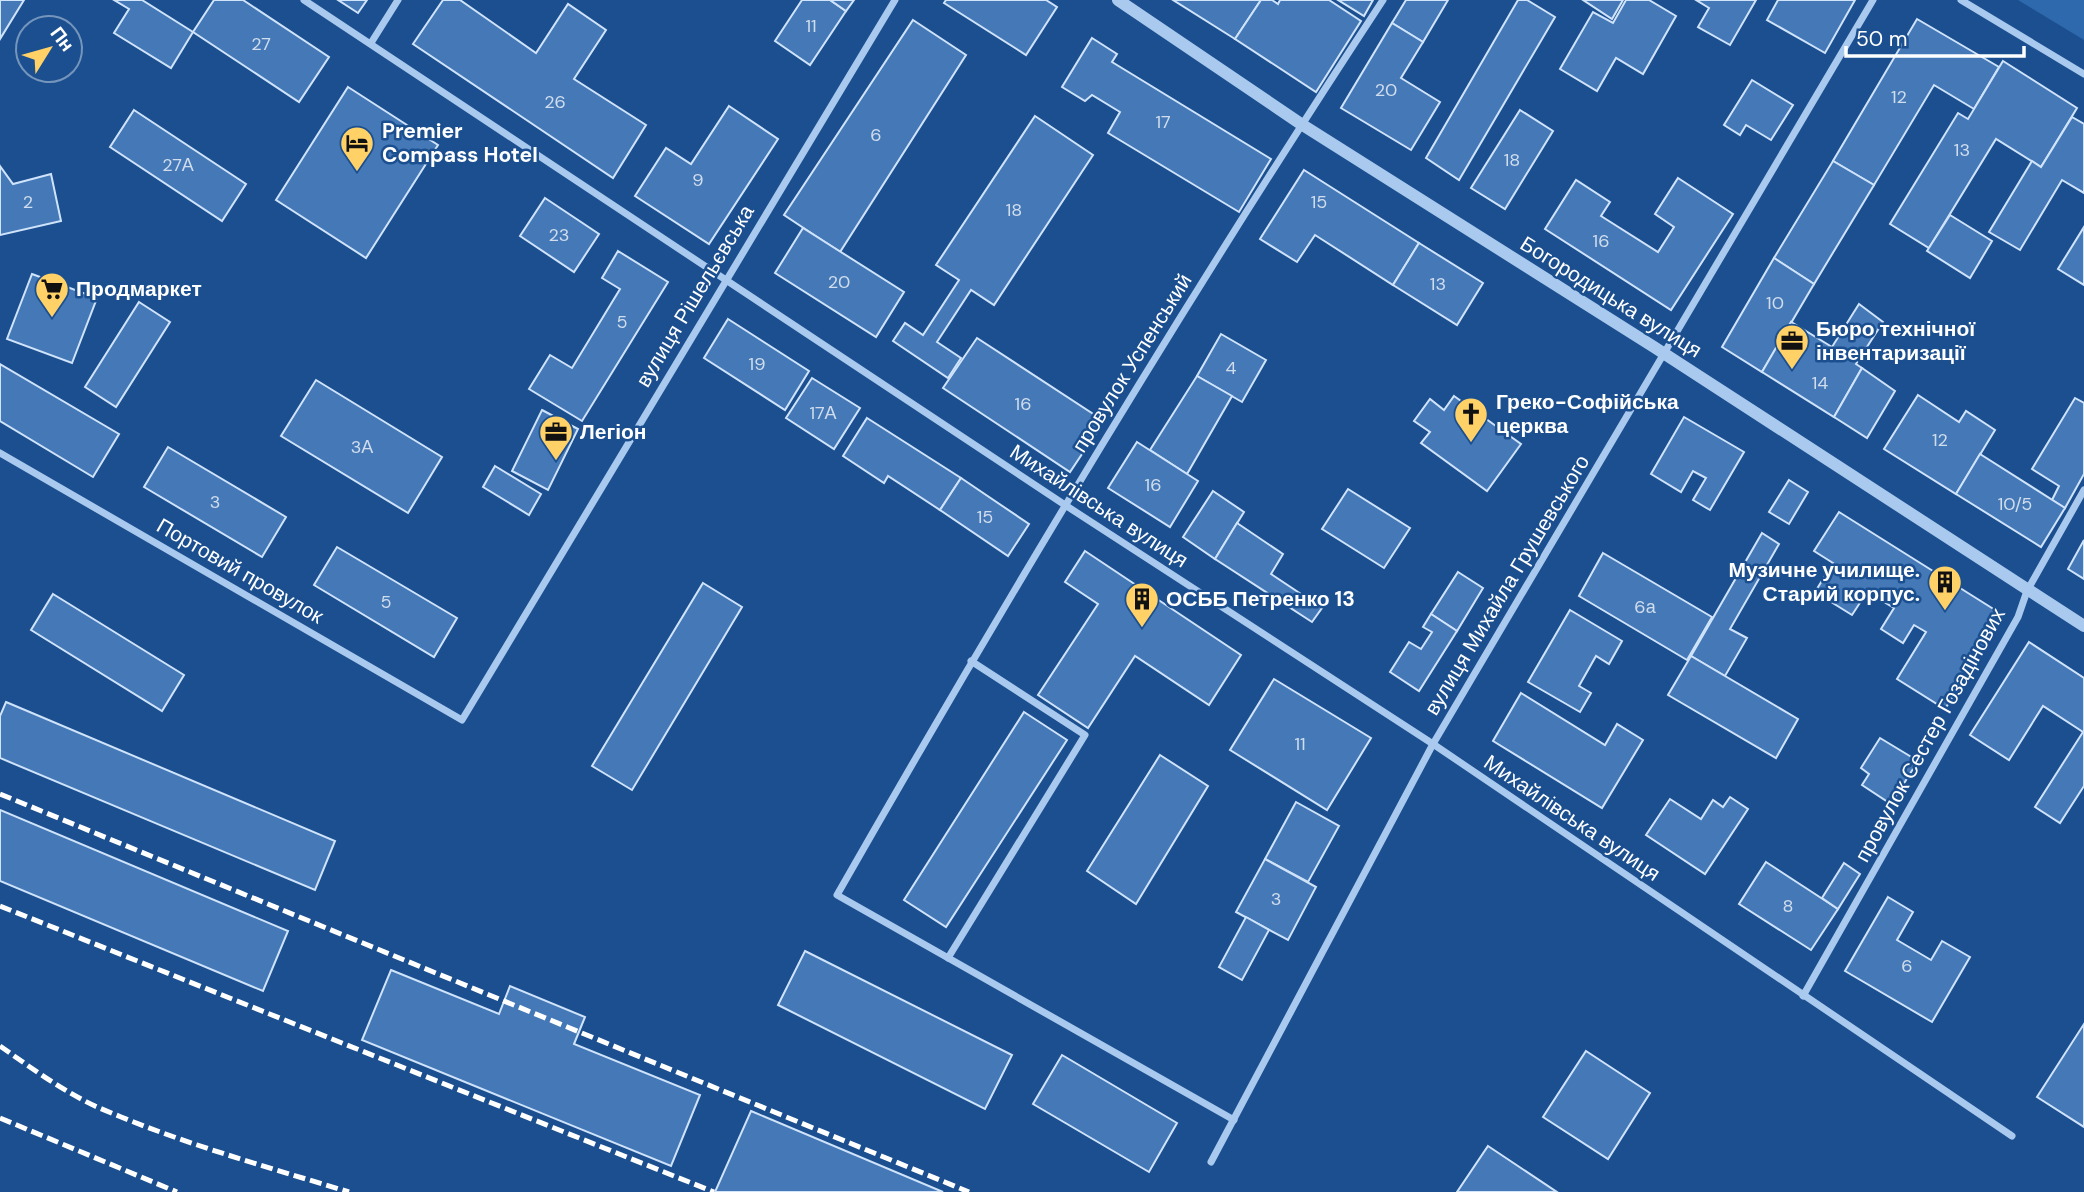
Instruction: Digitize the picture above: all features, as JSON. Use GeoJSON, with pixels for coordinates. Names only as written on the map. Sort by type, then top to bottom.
{"type":"FeatureCollection","features":[{"type":"Feature","properties":{"kind":"street","name":"Михайлівська вулиця"},"geometry":{"type":"LineString","coordinates":[[304,0],[1065,505],[1433,744],[2012,1136]]}},
{"type":"Feature","properties":{"kind":"street"},"geometry":{"type":"LineString","coordinates":[[371,43],[398,0]]}},
{"type":"Feature","properties":{"kind":"street","name":"вулиця Рішельєвська"},"geometry":{"type":"LineString","coordinates":[[462,720],[894,0]]}},
{"type":"Feature","properties":{"kind":"street","name":"Богородицька вулиця"},"geometry":{"type":"LineString","coordinates":[[1118,0],[1301,124],[1664,353],[2084,626]]}},
{"type":"Feature","properties":{"kind":"street","name":"провулок Успенський"},"geometry":{"type":"LineString","coordinates":[[948,958],[837,895],[971,661],[1065,505],[1301,124],[1383,0]]}},
{"type":"Feature","properties":{"kind":"street","name":"вулиця Михайла Грушевського"},"geometry":{"type":"LineString","coordinates":[[1211,1162],[1433,744],[1873,0]]}},
{"type":"Feature","properties":{"kind":"street"},"geometry":{"type":"LineString","coordinates":[[1961,0],[2084,74]]}},
{"type":"Feature","properties":{"kind":"street","name":"Портовий провулок"},"geometry":{"type":"LineString","coordinates":[[0,453],[462,720]]}},
{"type":"Feature","properties":{"kind":"street","name":"провулок Сестер Гозадінових"},"geometry":{"type":"LineString","coordinates":[[1803,996],[2018,617],[2027,591],[2084,490]]}},
{"type":"Feature","properties":{"kind":"street"},"geometry":{"type":"LineString","coordinates":[[971,661],[1085,736],[948,958],[1234,1120]]}},
{"type":"Feature","properties":{"kind":"shaded area"},"geometry":{"type":"Polygon","coordinates":[[[2018,0],[2084,0],[2084,40],[2018,0]]]}},
{"type":"Feature","properties":{"kind":"building"},"geometry":{"type":"Polygon","coordinates":[[[0,0],[24,0],[14,14],[0,39],[0,0]]]}},
{"type":"Feature","properties":{"kind":"building"},"geometry":{"type":"Polygon","coordinates":[[[114,0],[142,0],[193,32],[171,68],[114,33],[129,9],[114,0]]]}},
{"type":"Feature","properties":{"kind":"building"},"geometry":{"type":"Polygon","coordinates":[[[214,0],[243,0],[329,57],[299,102],[193,32],[214,0]]]}},
{"type":"Feature","properties":{"kind":"building"},"geometry":{"type":"Polygon","coordinates":[[[338,0],[367,0],[358,13],[338,0]]]}},
{"type":"Feature","properties":{"kind":"building"},"geometry":{"type":"Polygon","coordinates":[[[443,0],[460,0],[536,53],[568,4],[606,30],[574,79],[646,125],[613,178],[413,44],[443,0]]]}},
{"type":"Feature","properties":{"kind":"building"},"geometry":{"type":"Polygon","coordinates":[[[802,0],[830,0],[846,11],[810,65],[775,41],[802,0]]]}},
{"type":"Feature","properties":{"kind":"building"},"geometry":{"type":"Polygon","coordinates":[[[830,0],[854,0],[846,11],[830,0]]]}},
{"type":"Feature","properties":{"kind":"building"},"geometry":{"type":"Polygon","coordinates":[[[946,0],[1046,0],[1057,7],[1026,55],[944,3],[946,0]]]}},
{"type":"Feature","properties":{"kind":"building"},"geometry":{"type":"Polygon","coordinates":[[[1173,0],[1261,0],[1235,39],[1173,0]]]}},
{"type":"Feature","properties":{"kind":"building"},"geometry":{"type":"Polygon","coordinates":[[[1261,0],[1272,0],[1278,4],[1280,0],[1329,0],[1361,21],[1316,92],[1235,39],[1261,0]]]}},
{"type":"Feature","properties":{"kind":"building"},"geometry":{"type":"Polygon","coordinates":[[[1338,0],[1373,0],[1364,16],[1338,0]]]}},
{"type":"Feature","properties":{"kind":"building"},"geometry":{"type":"Polygon","coordinates":[[[1406,0],[1448,0],[1423,42],[1392,23],[1406,0]]]}},
{"type":"Feature","properties":{"kind":"building"},"geometry":{"type":"Polygon","coordinates":[[[1518,0],[1527,0],[1555,17],[1459,180],[1426,158],[1518,0]]]}},
{"type":"Feature","properties":{"kind":"building"},"geometry":{"type":"Polygon","coordinates":[[[1583,0],[1623,0],[1612,19],[1583,0]]]}},
{"type":"Feature","properties":{"kind":"building"},"geometry":{"type":"Polygon","coordinates":[[[1626,0],[1649,0],[1676,16],[1643,74],[1616,58],[1597,91],[1560,69],[1593,12],[1613,23],[1626,0]]]}},
{"type":"Feature","properties":{"kind":"building"},"geometry":{"type":"Polygon","coordinates":[[[1696,0],[1756,0],[1730,45],[1698,27],[1709,8],[1696,0]]]}},
{"type":"Feature","properties":{"kind":"building"},"geometry":{"type":"Polygon","coordinates":[[[1778,0],[1855,0],[1825,53],[1767,20],[1778,0]]]}},
{"type":"Feature","properties":{"kind":"building"},"geometry":{"type":"Polygon","coordinates":[[[1917,19],[1999,67],[1974,109],[1934,85],[1874,185],[1833,161],[1917,19]]]}},
{"type":"Feature","properties":{"kind":"building"},"geometry":{"type":"Polygon","coordinates":[[[913,20],[966,55],[840,252],[784,215],[913,20]]]}},
{"type":"Feature","properties":{"kind":"building"},"geometry":{"type":"Polygon","coordinates":[[[1392,23],[1423,42],[1401,78],[1440,102],[1411,150],[1341,108],[1392,23]]]}},
{"type":"Feature","properties":{"kind":"building"},"geometry":{"type":"Polygon","coordinates":[[[1092,38],[1117,54],[1112,62],[1271,159],[1239,212],[1108,133],[1120,112],[1092,95],[1085,101],[1062,87],[1092,38]]]}},
{"type":"Feature","properties":{"kind":"building"},"geometry":{"type":"Polygon","coordinates":[[[2003,61],[2077,108],[2041,167],[1996,139],[1929,248],[1890,224],[1958,113],[1968,119],[2003,61]]]}},
{"type":"Feature","properties":{"kind":"building"},"geometry":{"type":"Polygon","coordinates":[[[1752,80],[1793,105],[1771,140],[1746,125],[1740,135],[1724,125],[1752,80]]]}},
{"type":"Feature","properties":{"kind":"building","name":"Premier Compass Hotel"},"geometry":{"type":"Polygon","coordinates":[[[348,87],[438,145],[366,258],[276,200],[348,87]]]}},
{"type":"Feature","properties":{"kind":"building"},"geometry":{"type":"Polygon","coordinates":[[[729,106],[778,139],[709,244],[635,196],[666,148],[691,164],[729,106]]]}},
{"type":"Feature","properties":{"kind":"building"},"geometry":{"type":"Polygon","coordinates":[[[134,110],[246,184],[222,221],[110,147],[134,110]]]}},
{"type":"Feature","properties":{"kind":"building"},"geometry":{"type":"Polygon","coordinates":[[[1520,110],[1553,131],[1505,209],[1471,188],[1520,110]]]}},
{"type":"Feature","properties":{"kind":"building"},"geometry":{"type":"Polygon","coordinates":[[[1035,116],[1093,155],[994,305],[971,290],[937,342],[961,358],[948,378],[893,341],[905,323],[923,335],[959,280],[936,265],[1035,116]]]}},
{"type":"Feature","properties":{"kind":"building"},"geometry":{"type":"Polygon","coordinates":[[[2072,117],[2084,124],[2084,193],[2062,180],[2020,250],[1989,232],[2032,161],[2041,167],[2072,117]]]}},
{"type":"Feature","properties":{"kind":"building"},"geometry":{"type":"Polygon","coordinates":[[[1833,161],[1874,185],[1814,284],[1774,258],[1833,161]]]}},
{"type":"Feature","properties":{"kind":"building"},"geometry":{"type":"Polygon","coordinates":[[[0,166],[13,184],[51,174],[61,221],[0,235],[0,166]]]}},
{"type":"Feature","properties":{"kind":"building"},"geometry":{"type":"Polygon","coordinates":[[[1304,170],[1419,243],[1393,285],[1315,235],[1297,262],[1260,239],[1304,170]]]}},
{"type":"Feature","properties":{"kind":"building"},"geometry":{"type":"Polygon","coordinates":[[[1678,178],[1733,214],[1671,310],[1545,229],[1576,180],[1610,202],[1601,216],[1658,252],[1674,227],[1655,214],[1678,178]]]}},
{"type":"Feature","properties":{"kind":"building"},"geometry":{"type":"Polygon","coordinates":[[[545,198],[599,234],[574,272],[520,236],[545,198]]]}},
{"type":"Feature","properties":{"kind":"building"},"geometry":{"type":"Polygon","coordinates":[[[1950,215],[1992,241],[1970,278],[1927,251],[1950,215]]]}},
{"type":"Feature","properties":{"kind":"building"},"geometry":{"type":"Polygon","coordinates":[[[2084,227],[2084,285],[2058,269],[2084,227]]]}},
{"type":"Feature","properties":{"kind":"building"},"geometry":{"type":"Polygon","coordinates":[[[803,228],[904,292],[876,337],[775,273],[803,228]]]}},
{"type":"Feature","properties":{"kind":"building"},"geometry":{"type":"Polygon","coordinates":[[[1419,243],[1483,283],[1457,325],[1393,285],[1419,243]]]}},
{"type":"Feature","properties":{"kind":"building"},"geometry":{"type":"Polygon","coordinates":[[[618,251],[668,282],[582,421],[529,389],[550,355],[572,368],[620,289],[602,278],[618,251]]]}},
{"type":"Feature","properties":{"kind":"building"},"geometry":{"type":"Polygon","coordinates":[[[1774,258],[1814,284],[1762,372],[1722,347],[1774,258]]]}},
{"type":"Feature","properties":{"kind":"building","name":"Продмаркет"},"geometry":{"type":"Polygon","coordinates":[[[32,274],[97,298],[72,363],[7,339],[32,274]]]}},
{"type":"Feature","properties":{"kind":"building"},"geometry":{"type":"Polygon","coordinates":[[[139,302],[170,322],[116,407],[85,387],[139,302]]]}},
{"type":"Feature","properties":{"kind":"building"},"geometry":{"type":"Polygon","coordinates":[[[1859,304],[1883,322],[1856,364],[1862,368],[1834,417],[1762,372],[1791,322],[1832,347],[1859,304]]]}},
{"type":"Feature","properties":{"kind":"building"},"geometry":{"type":"Polygon","coordinates":[[[728,319],[809,371],[785,410],[704,358],[728,319]]]}},
{"type":"Feature","properties":{"kind":"building"},"geometry":{"type":"Polygon","coordinates":[[[1221,334],[1266,360],[1242,402],[1197,376],[1221,334]]]}},
{"type":"Feature","properties":{"kind":"building"},"geometry":{"type":"Polygon","coordinates":[[[977,338],[1104,421],[1070,472],[943,388],[977,338]]]}},
{"type":"Feature","properties":{"kind":"building"},"geometry":{"type":"Polygon","coordinates":[[[0,364],[119,434],[93,477],[0,421],[0,364]]]}},
{"type":"Feature","properties":{"kind":"building"},"geometry":{"type":"Polygon","coordinates":[[[1862,368],[1895,391],[1867,438],[1834,417],[1862,368]]]}},
{"type":"Feature","properties":{"kind":"building"},"geometry":{"type":"Polygon","coordinates":[[[1197,376],[1232,396],[1187,474],[1150,450],[1197,376]]]}},
{"type":"Feature","properties":{"kind":"building"},"geometry":{"type":"Polygon","coordinates":[[[812,378],[860,408],[834,449],[786,418],[812,378]]]}},
{"type":"Feature","properties":{"kind":"building"},"geometry":{"type":"Polygon","coordinates":[[[316,380],[442,457],[408,513],[281,436],[316,380]]]}},
{"type":"Feature","properties":{"kind":"building"},"geometry":{"type":"Polygon","coordinates":[[[1918,395],[1959,422],[1966,411],[1995,430],[1956,494],[1884,449],[1918,395]]]}},
{"type":"Feature","properties":{"kind":"building","name":"Греко-Софійська церква"},"geometry":{"type":"Polygon","coordinates":[[[1454,396],[1521,444],[1487,491],[1421,443],[1430,432],[1414,421],[1430,399],[1444,410],[1454,396]]]}},
{"type":"Feature","properties":{"kind":"building"},"geometry":{"type":"Polygon","coordinates":[[[2075,398],[2084,403],[2084,474],[2065,508],[2052,500],[2059,486],[2032,469],[2075,398]]]}},
{"type":"Feature","properties":{"kind":"building"},"geometry":{"type":"Polygon","coordinates":[[[542,410],[578,429],[548,490],[512,471],[542,410]]]}},
{"type":"Feature","properties":{"kind":"building"},"geometry":{"type":"Polygon","coordinates":[[[1684,417],[1744,452],[1710,510],[1693,500],[1706,478],[1693,471],[1681,492],[1651,474],[1684,417]]]}},
{"type":"Feature","properties":{"kind":"building"},"geometry":{"type":"Polygon","coordinates":[[[867,418],[961,478],[940,510],[888,476],[884,483],[843,456],[867,418]]]}},
{"type":"Feature","properties":{"kind":"building"},"geometry":{"type":"Polygon","coordinates":[[[1137,442],[1198,481],[1170,527],[1108,488],[1137,442]]]}},
{"type":"Feature","properties":{"kind":"building"},"geometry":{"type":"Polygon","coordinates":[[[168,447],[286,517],[262,557],[144,487],[168,447]]]}},
{"type":"Feature","properties":{"kind":"building"},"geometry":{"type":"Polygon","coordinates":[[[1980,454],[2065,508],[2041,547],[1956,494],[1980,454]]]}},
{"type":"Feature","properties":{"kind":"building"},"geometry":{"type":"Polygon","coordinates":[[[495,466],[541,494],[529,515],[483,487],[495,466]]]}},
{"type":"Feature","properties":{"kind":"building"},"geometry":{"type":"Polygon","coordinates":[[[961,478],[1029,524],[1008,556],[940,510],[961,478]]]}},
{"type":"Feature","properties":{"kind":"building"},"geometry":{"type":"Polygon","coordinates":[[[1789,480],[1808,492],[1789,524],[1769,512],[1789,480]]]}},
{"type":"Feature","properties":{"kind":"building"},"geometry":{"type":"Polygon","coordinates":[[[1348,489],[1410,528],[1384,568],[1322,529],[1348,489]]]}},
{"type":"Feature","properties":{"kind":"building"},"geometry":{"type":"Polygon","coordinates":[[[1213,491],[1244,512],[1215,559],[1183,537],[1213,491]]]}},
{"type":"Feature","properties":{"kind":"building","name":"Музичне училище. Старий корпус."},"geometry":{"type":"Polygon","coordinates":[[[1839,512],[2003,615],[1945,709],[1897,679],[1926,632],[1914,625],[1903,643],[1881,629],[1894,608],[1867,592],[1852,615],[1815,592],[1833,563],[1814,551],[1839,512]]]}},
{"type":"Feature","properties":{"kind":"building"},"geometry":{"type":"Polygon","coordinates":[[[1237,523],[1283,554],[1271,574],[1322,608],[1312,622],[1215,559],[1237,523]]]}},
{"type":"Feature","properties":{"kind":"building"},"geometry":{"type":"Polygon","coordinates":[[[1762,533],[1779,544],[1730,629],[1747,638],[1725,676],[1691,656],[1762,533]]]}},
{"type":"Feature","properties":{"kind":"building"},"geometry":{"type":"Polygon","coordinates":[[[2084,540],[2084,579],[2068,569],[2084,540]]]}},
{"type":"Feature","properties":{"kind":"building"},"geometry":{"type":"Polygon","coordinates":[[[337,547],[457,618],[434,657],[314,585],[337,547]]]}},
{"type":"Feature","properties":{"kind":"building","name":"ОСББ Петренко 13"},"geometry":{"type":"Polygon","coordinates":[[[1085,551],[1241,655],[1209,705],[1135,656],[1088,728],[1038,695],[1098,604],[1065,582],[1085,551]]]}},
{"type":"Feature","properties":{"kind":"building"},"geometry":{"type":"Polygon","coordinates":[[[1603,553],[1712,617],[1687,660],[1579,596],[1603,553]]]}},
{"type":"Feature","properties":{"kind":"building"},"geometry":{"type":"Polygon","coordinates":[[[1458,572],[1483,588],[1457,631],[1431,614],[1458,572]]]}},
{"type":"Feature","properties":{"kind":"building"},"geometry":{"type":"Polygon","coordinates":[[[703,583],[742,607],[632,790],[592,766],[703,583]]]}},
{"type":"Feature","properties":{"kind":"building"},"geometry":{"type":"Polygon","coordinates":[[[53,594],[184,675],[162,711],[31,630],[53,594]]]}},
{"type":"Feature","properties":{"kind":"building"},"geometry":{"type":"Polygon","coordinates":[[[1570,610],[1622,641],[1609,664],[1596,656],[1579,686],[1591,693],[1580,712],[1528,682],[1570,610]]]}},
{"type":"Feature","properties":{"kind":"building"},"geometry":{"type":"Polygon","coordinates":[[[1431,614],[1457,631],[1419,691],[1390,672],[1409,642],[1421,649],[1432,632],[1423,627],[1431,614]]]}},
{"type":"Feature","properties":{"kind":"building"},"geometry":{"type":"Polygon","coordinates":[[[2029,642],[2084,678],[2084,786],[2060,823],[2035,807],[2083,732],[2043,706],[2009,760],[1970,735],[2029,642]]]}},
{"type":"Feature","properties":{"kind":"building"},"geometry":{"type":"Polygon","coordinates":[[[1691,656],[1798,719],[1776,758],[1668,695],[1691,656]]]}},
{"type":"Feature","properties":{"kind":"building"},"geometry":{"type":"Polygon","coordinates":[[[1274,679],[1371,738],[1327,810],[1230,750],[1274,679]]]}},
{"type":"Feature","properties":{"kind":"building"},"geometry":{"type":"Polygon","coordinates":[[[1521,693],[1605,745],[1617,724],[1643,740],[1602,808],[1493,741],[1521,693]]]}},
{"type":"Feature","properties":{"kind":"building"},"geometry":{"type":"Polygon","coordinates":[[[6,702],[335,841],[315,890],[0,758],[0,716],[6,702]]]}},
{"type":"Feature","properties":{"kind":"building"},"geometry":{"type":"Polygon","coordinates":[[[1024,712],[1067,740],[946,927],[904,900],[1024,712]]]}},
{"type":"Feature","properties":{"kind":"building"},"geometry":{"type":"Polygon","coordinates":[[[1880,738],[1918,761],[1891,804],[1862,785],[1869,774],[1861,768],[1880,738]]]}},
{"type":"Feature","properties":{"kind":"building"},"geometry":{"type":"Polygon","coordinates":[[[1160,755],[1208,786],[1136,904],[1087,871],[1160,755]]]}},
{"type":"Feature","properties":{"kind":"building"},"geometry":{"type":"Polygon","coordinates":[[[1730,797],[1748,809],[1705,874],[1646,835],[1670,799],[1701,819],[1713,800],[1723,807],[1730,797]]]}},
{"type":"Feature","properties":{"kind":"building"},"geometry":{"type":"Polygon","coordinates":[[[1296,802],[1339,826],[1308,882],[1265,859],[1296,802]]]}},
{"type":"Feature","properties":{"kind":"building"},"geometry":{"type":"Polygon","coordinates":[[[0,810],[288,931],[263,991],[0,881],[0,810]]]}},
{"type":"Feature","properties":{"kind":"building"},"geometry":{"type":"Polygon","coordinates":[[[1265,859],[1316,887],[1288,940],[1236,912],[1265,859]]]}},
{"type":"Feature","properties":{"kind":"building"},"geometry":{"type":"Polygon","coordinates":[[[1766,862],[1838,909],[1811,950],[1739,904],[1766,862]]]}},
{"type":"Feature","properties":{"kind":"building"},"geometry":{"type":"Polygon","coordinates":[[[1844,863],[1860,874],[1838,909],[1822,898],[1844,863]]]}},
{"type":"Feature","properties":{"kind":"building"},"geometry":{"type":"Polygon","coordinates":[[[1888,897],[1913,912],[1897,940],[1931,960],[1942,941],[1970,957],[1932,1022],[1845,971],[1888,897]]]}},
{"type":"Feature","properties":{"kind":"building"},"geometry":{"type":"Polygon","coordinates":[[[1246,917],[1269,930],[1242,980],[1219,967],[1246,917]]]}},
{"type":"Feature","properties":{"kind":"building"},"geometry":{"type":"Polygon","coordinates":[[[805,951],[1012,1055],[985,1109],[778,1005],[805,951]]]}},
{"type":"Feature","properties":{"kind":"building"},"geometry":{"type":"Polygon","coordinates":[[[391,970],[499,1014],[510,986],[585,1017],[574,1044],[700,1095],[671,1166],[362,1040],[391,970]]]}},
{"type":"Feature","properties":{"kind":"building"},"geometry":{"type":"Polygon","coordinates":[[[2084,1024],[2084,1127],[2037,1097],[2084,1024]]]}},
{"type":"Feature","properties":{"kind":"building"},"geometry":{"type":"Polygon","coordinates":[[[1586,1051],[1650,1093],[1608,1159],[1543,1117],[1586,1051]]]}},
{"type":"Feature","properties":{"kind":"building"},"geometry":{"type":"Polygon","coordinates":[[[1062,1055],[1177,1123],[1149,1172],[1033,1104],[1062,1055]]]}},
{"type":"Feature","properties":{"kind":"building"},"geometry":{"type":"Polygon","coordinates":[[[751,1111],[943,1192],[715,1192],[751,1111]]]}},
{"type":"Feature","properties":{"kind":"building"},"geometry":{"type":"Polygon","coordinates":[[[1488,1146],[1557,1192],[1457,1192],[1488,1146]]]}},
{"type":"Feature","properties":{"kind":"railway"},"geometry":{"type":"LineString","coordinates":[[0,794],[969,1192]]}},
{"type":"Feature","properties":{"kind":"railway"},"geometry":{"type":"LineString","coordinates":[[0,906],[714,1192]]}},
{"type":"Feature","properties":{"kind":"railway"},"geometry":{"type":"LineString","coordinates":[[0,1046],[70,1093],[126,1119],[221,1153],[349,1192]]}},
{"type":"Feature","properties":{"kind":"railway"},"geometry":{"type":"LineString","coordinates":[[0,1118],[177,1192]]}},
{"type":"Feature","properties":{"kind":"place","name":"Premier Compass Hotel"},"geometry":{"type":"Point","coordinates":[357,173]}},
{"type":"Feature","properties":{"kind":"place","name":"Продмаркет"},"geometry":{"type":"Point","coordinates":[52,319]}},
{"type":"Feature","properties":{"kind":"place","name":"Бюро технічної інвентаризації"},"geometry":{"type":"Point","coordinates":[1792,371]}},
{"type":"Feature","properties":{"kind":"place","name":"Греко-Софійська церква"},"geometry":{"type":"Point","coordinates":[1471,444]}},
{"type":"Feature","properties":{"kind":"place","name":"Легіон"},"geometry":{"type":"Point","coordinates":[556,462]}},
{"type":"Feature","properties":{"kind":"place","name":"Музичне училище. Старий корпус."},"geometry":{"type":"Point","coordinates":[1945,612]}},
{"type":"Feature","properties":{"kind":"place","name":"ОСББ Петренко 13"},"geometry":{"type":"Point","coordinates":[1142,629]}}]}
